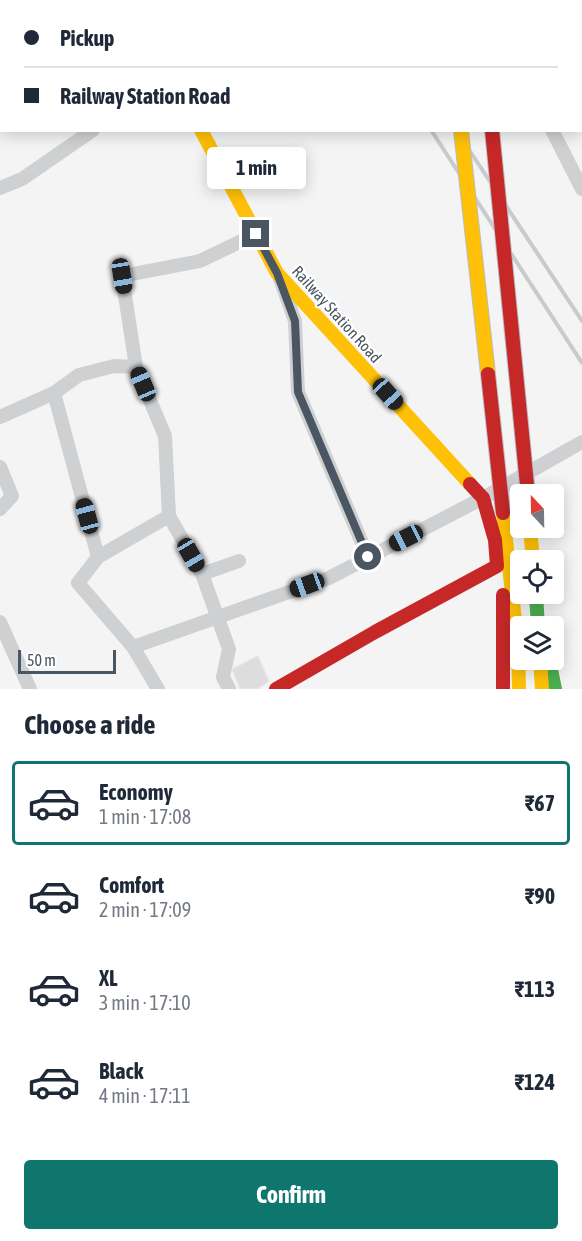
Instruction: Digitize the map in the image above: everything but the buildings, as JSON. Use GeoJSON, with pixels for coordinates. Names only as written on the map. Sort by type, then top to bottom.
{"type":"FeatureCollection","features":[{"type":"Feature","properties":{"kind":"main road","name":"Railway Station Road"},"geometry":{"type":"LineString","coordinates":[[202,132],[277,273],[483,498],[495,540],[497,566],[276,689]]}},
{"type":"Feature","properties":{"kind":"main road"},"geometry":{"type":"LineString","coordinates":[[461,132],[518,646],[519,689]]}},
{"type":"Feature","properties":{"kind":"main road"},"geometry":{"type":"LineString","coordinates":[[492,132],[527,484]]}},
{"type":"Feature","properties":{"kind":"main road"},"geometry":{"type":"LineString","coordinates":[[503,689],[504,528]]}},
{"type":"Feature","properties":{"kind":"main road"},"geometry":{"type":"LineString","coordinates":[[541,670],[542,689]]}},
{"type":"Feature","properties":{"kind":"main road"},"geometry":{"type":"LineString","coordinates":[[551,670],[555,689]]}},
{"type":"Feature","properties":{"kind":"street"},"geometry":{"type":"LineString","coordinates":[[0,188],[22,179],[90,132]]}},
{"type":"Feature","properties":{"kind":"street"},"geometry":{"type":"LineString","coordinates":[[553,132],[582,189]]}},
{"type":"Feature","properties":{"kind":"street"},"geometry":{"type":"LineString","coordinates":[[229,689],[223,677],[229,649],[219,616],[202,574],[169,516],[165,436],[136,367],[122,276],[200,261],[256,234]]}},
{"type":"Feature","properties":{"kind":"street"},"geometry":{"type":"LineString","coordinates":[[277,273],[295,321],[298,392],[368,557]]}},
{"type":"Feature","properties":{"kind":"street"},"geometry":{"type":"LineString","coordinates":[[0,417],[54,393],[79,375],[114,366],[136,367]]}},
{"type":"Feature","properties":{"kind":"street"},"geometry":{"type":"LineString","coordinates":[[54,393],[98,557]]}},
{"type":"Feature","properties":{"kind":"street"},"geometry":{"type":"LineString","coordinates":[[133,647],[329,578],[483,498],[582,442]]}},
{"type":"Feature","properties":{"kind":"street"},"geometry":{"type":"LineString","coordinates":[[0,467],[12,496],[0,509]]}},
{"type":"Feature","properties":{"kind":"street"},"geometry":{"type":"LineString","coordinates":[[158,689],[133,647],[78,583],[98,557],[169,516]]}},
{"type":"Feature","properties":{"kind":"street"},"geometry":{"type":"LineString","coordinates":[[202,574],[239,561]]}},
{"type":"Feature","properties":{"kind":"street"},"geometry":{"type":"LineString","coordinates":[[0,622],[30,689]]}},
{"type":"Feature","properties":{"kind":"railway"},"geometry":{"type":"LineString","coordinates":[[432,132],[582,363]]}},
{"type":"Feature","properties":{"kind":"railway"},"geometry":{"type":"LineString","coordinates":[[457,132],[582,321]]}},
{"type":"Feature","properties":{"kind":"traffic: fast"},"geometry":{"type":"LineString","coordinates":[[537,604],[537,616]]}},
{"type":"Feature","properties":{"kind":"traffic: fast"},"geometry":{"type":"LineString","coordinates":[[551,670],[555,689]]}},
{"type":"Feature","properties":{"kind":"traffic: slow"},"geometry":{"type":"LineString","coordinates":[[202,132],[277,273],[470,484]]}},
{"type":"Feature","properties":{"kind":"traffic: slow"},"geometry":{"type":"LineString","coordinates":[[461,132],[488,374]]}},
{"type":"Feature","properties":{"kind":"traffic: slow"},"geometry":{"type":"LineString","coordinates":[[503,513],[518,646],[519,689]]}},
{"type":"Feature","properties":{"kind":"traffic: slow"},"geometry":{"type":"LineString","coordinates":[[531,538],[532,550]]}},
{"type":"Feature","properties":{"kind":"traffic: slow"},"geometry":{"type":"LineString","coordinates":[[541,670],[542,689]]}},
{"type":"Feature","properties":{"kind":"traffic: jam"},"geometry":{"type":"LineString","coordinates":[[492,132],[527,484]]}},
{"type":"Feature","properties":{"kind":"traffic: jam"},"geometry":{"type":"LineString","coordinates":[[488,374],[503,513]]}},
{"type":"Feature","properties":{"kind":"traffic: jam"},"geometry":{"type":"LineString","coordinates":[[276,689],[497,566],[495,540],[483,498],[470,484]]}},
{"type":"Feature","properties":{"kind":"traffic: jam"},"geometry":{"type":"LineString","coordinates":[[503,595],[503,689]]}},
{"type":"Feature","properties":{"kind":"route"},"geometry":{"type":"LineString","coordinates":[[256,234],[277,273],[295,321],[298,392],[368,557]]}}]}
